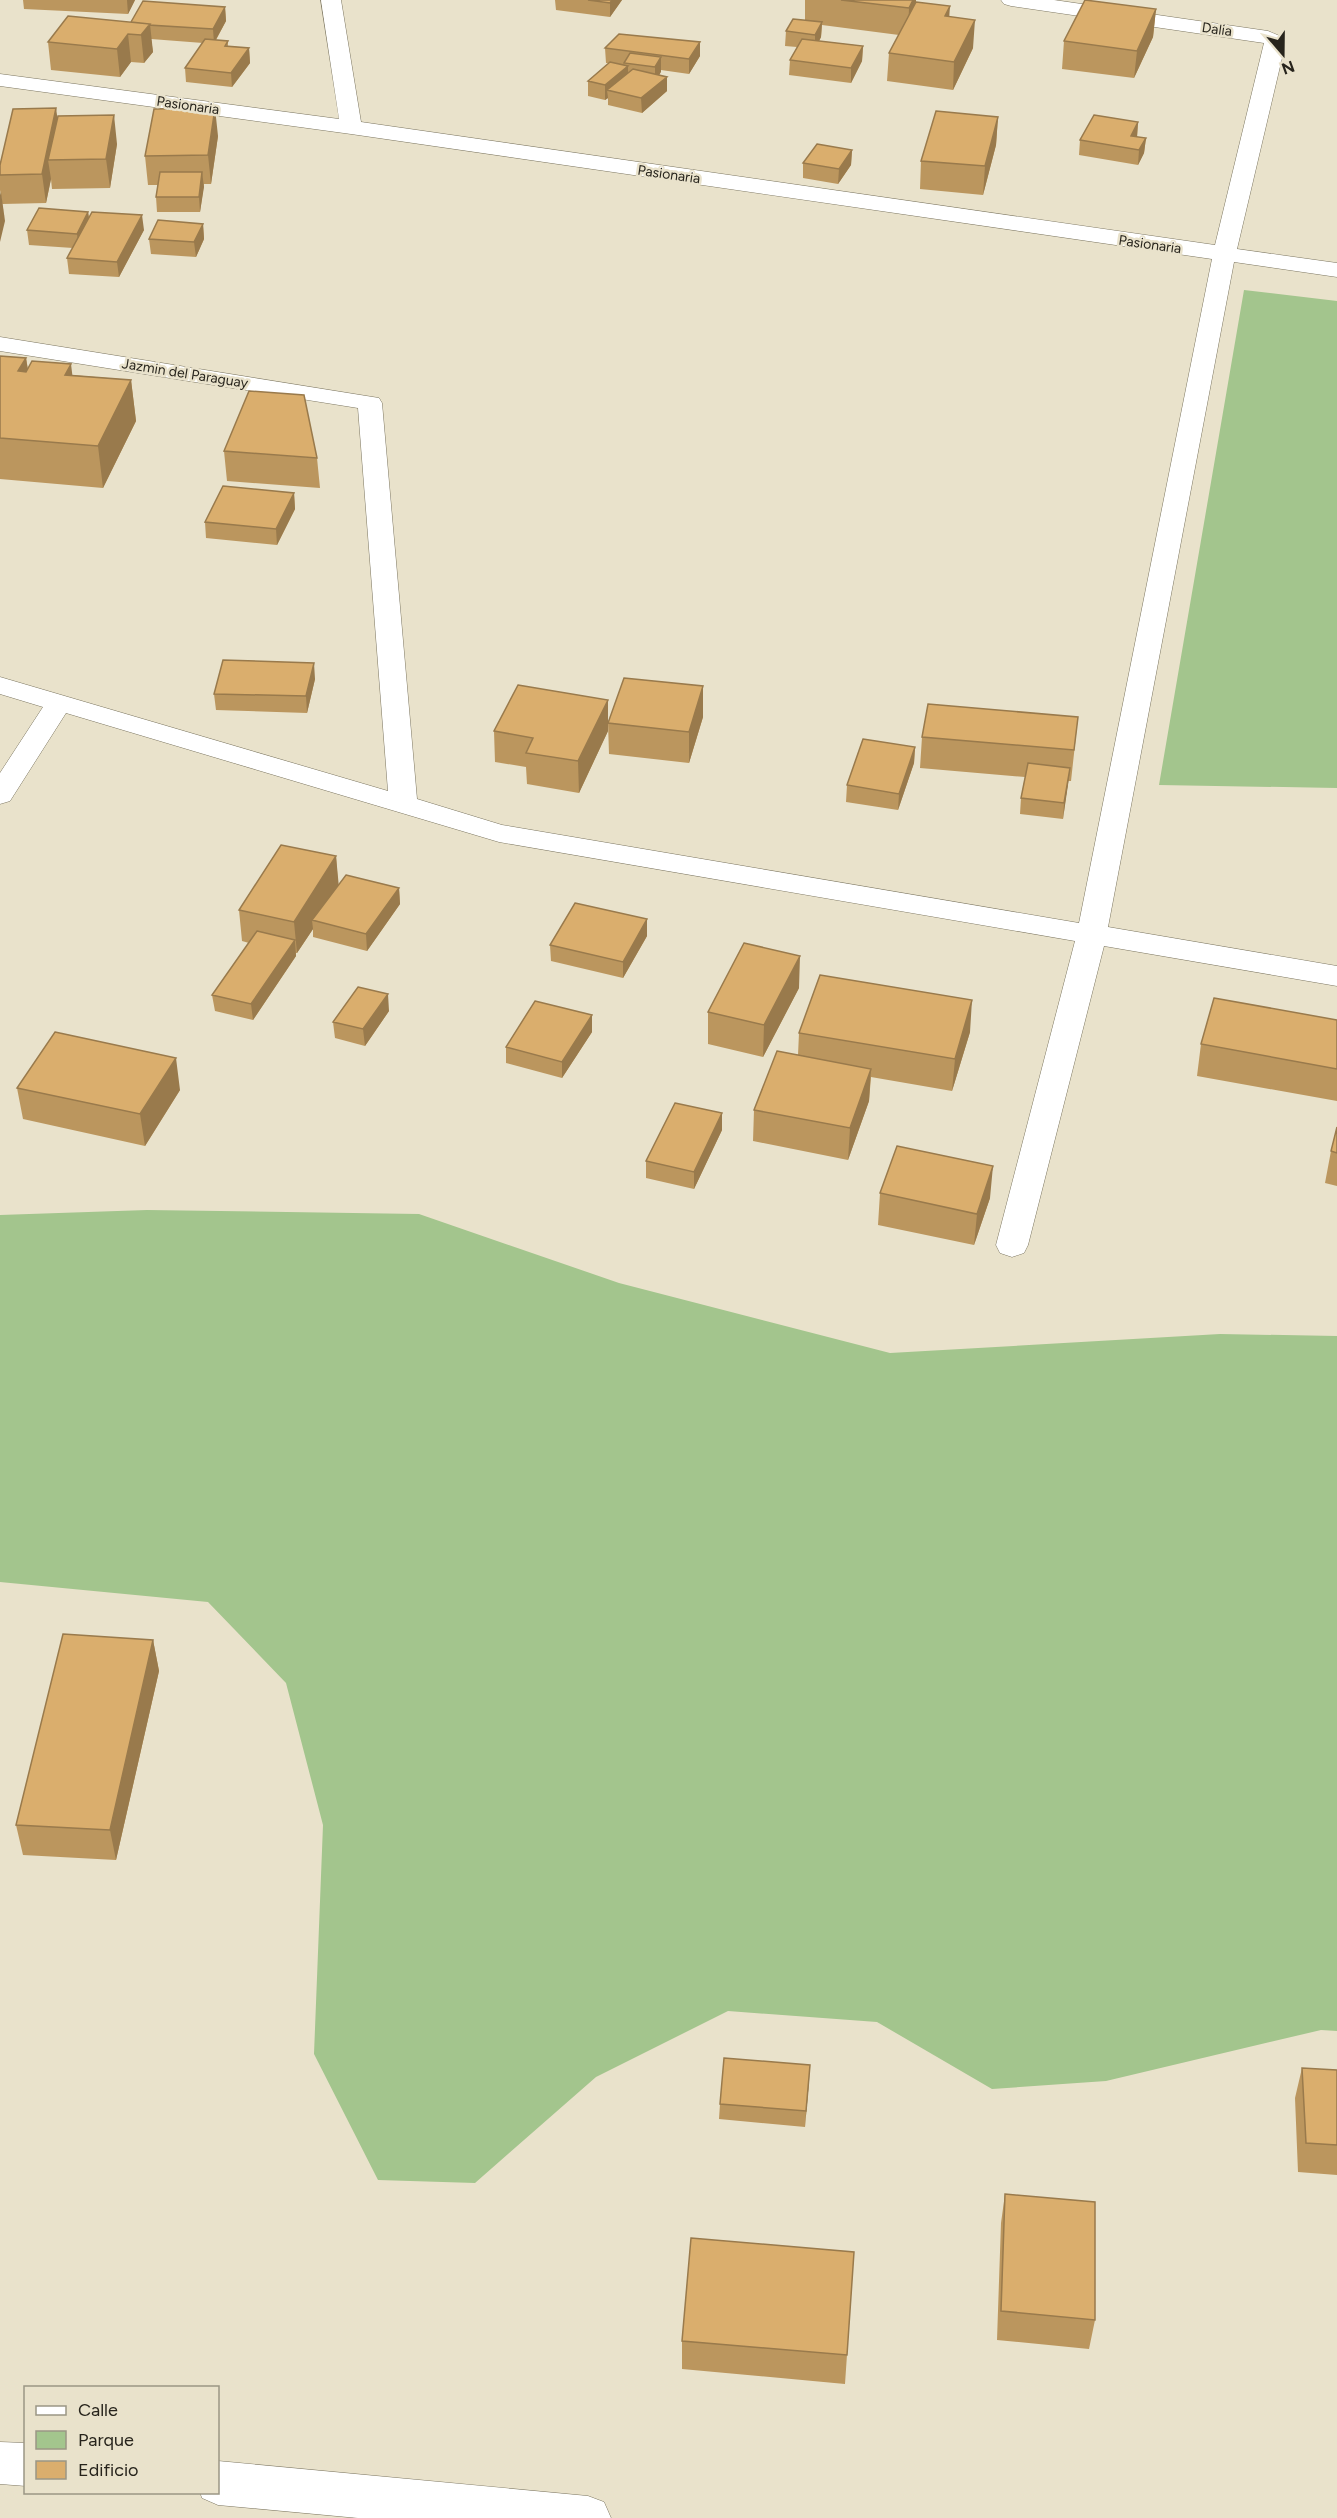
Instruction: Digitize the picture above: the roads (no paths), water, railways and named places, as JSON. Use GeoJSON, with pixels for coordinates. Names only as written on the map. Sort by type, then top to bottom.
{"type":"FeatureCollection","features":[{"type":"Feature","properties":{"kind":"street"},"geometry":{"type":"LineString","coordinates":[[331,0],[351,127]]}},
{"type":"Feature","properties":{"kind":"street","name":"Dalia"},"geometry":{"type":"LineString","coordinates":[[1011,0],[1268,37],[1275,42],[1224,255]]}},
{"type":"Feature","properties":{"kind":"street","name":"Pasionaria"},"geometry":{"type":"LineString","coordinates":[[0,80],[351,127],[1337,270]]}},
{"type":"Feature","properties":{"kind":"street"},"geometry":{"type":"LineString","coordinates":[[1012,1245],[1092,934],[1224,255]]}},
{"type":"Feature","properties":{"kind":"street","name":"Jazmin del Paraguay"},"geometry":{"type":"LineString","coordinates":[[0,344],[370,403],[403,804]]}},
{"type":"Feature","properties":{"kind":"street"},"geometry":{"type":"LineString","coordinates":[[0,685],[499,833],[1337,976]]}},
{"type":"Feature","properties":{"kind":"street"},"geometry":{"type":"LineString","coordinates":[[0,795],[60,702]]}},
{"type":"Feature","properties":{"kind":"street"},"geometry":{"type":"LineString","coordinates":[[0,2463],[24,2465]]}},
{"type":"Feature","properties":{"kind":"street"},"geometry":{"type":"LineString","coordinates":[[219,2483],[588,2518]]}}]}
